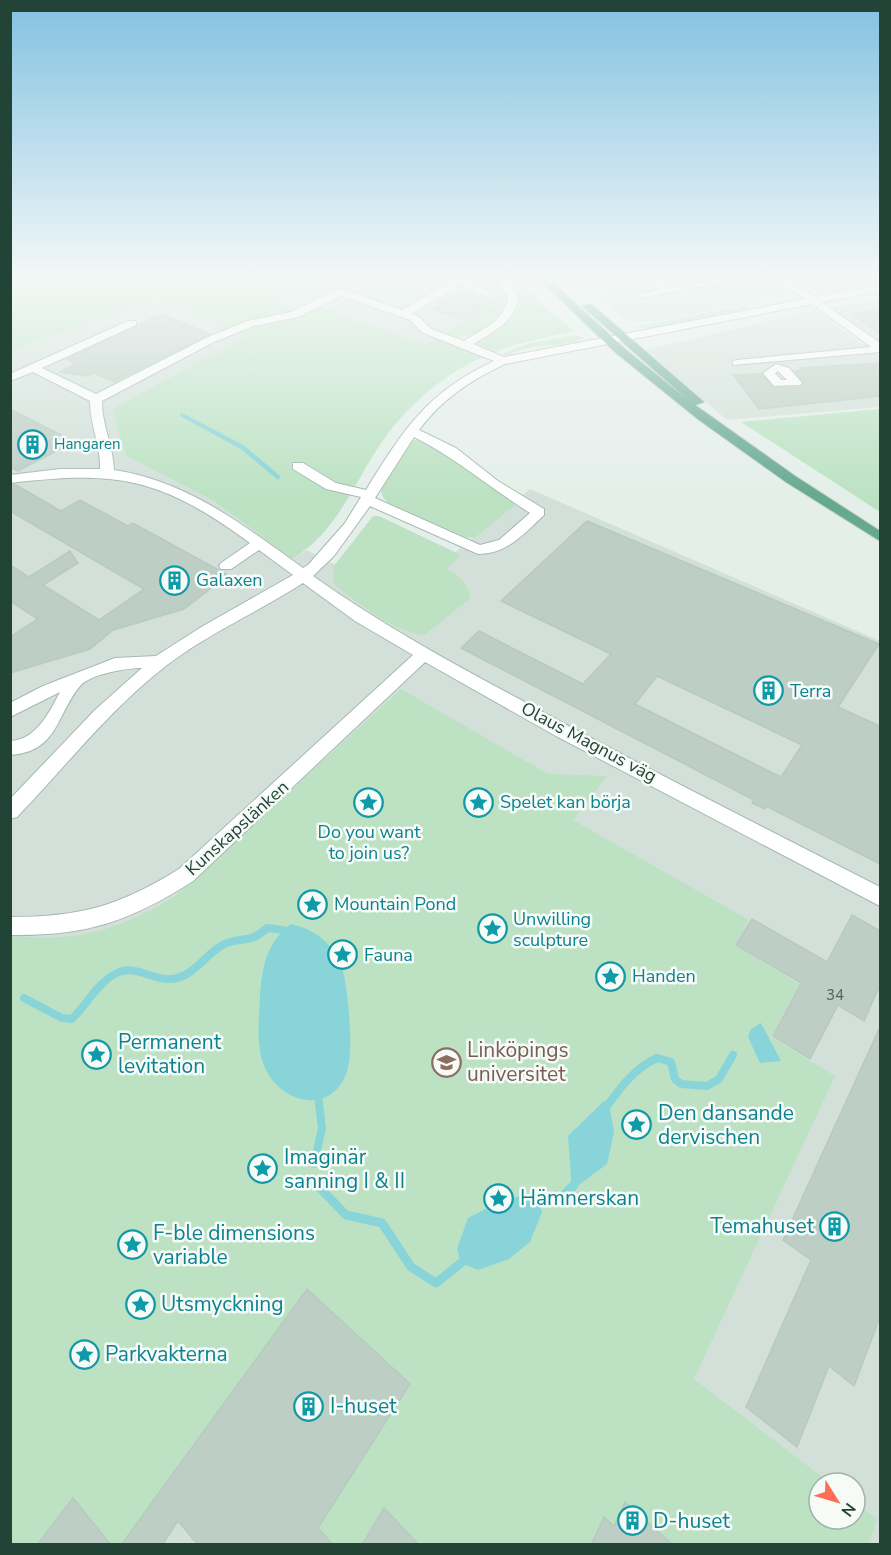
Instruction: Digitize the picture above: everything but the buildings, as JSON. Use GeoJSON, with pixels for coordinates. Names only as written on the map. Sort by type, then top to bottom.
{"type":"FeatureCollection","features":[{"type":"Feature","properties":{"kind":"main road"},"geometry":{"type":"LineString","coordinates":[[618,350],[679,401],[880,537]]}},
{"type":"Feature","properties":{"kind":"main road"},"geometry":{"type":"LineString","coordinates":[[637,350],[767,462]]}},
{"type":"Feature","properties":{"kind":"street"},"geometry":{"type":"LineString","coordinates":[[10,378],[74,350]]}},
{"type":"Feature","properties":{"kind":"street"},"geometry":{"type":"LineString","coordinates":[[96,399],[192,350]]}},
{"type":"Feature","properties":{"kind":"street"},"geometry":{"type":"LineString","coordinates":[[478,350],[502,361]]}},
{"type":"Feature","properties":{"kind":"street"},"geometry":{"type":"LineString","coordinates":[[10,812],[91,723],[159,662],[184,644],[304,576],[328,554],[368,497],[410,430],[456,384],[502,361],[563,350]]}},
{"type":"Feature","properties":{"kind":"street"},"geometry":{"type":"LineString","coordinates":[[736,363],[771,364],[869,350]]}},
{"type":"Feature","properties":{"kind":"street"},"geometry":{"type":"LineString","coordinates":[[33,368],[96,399]]}},
{"type":"Feature","properties":{"kind":"street"},"geometry":{"type":"LineString","coordinates":[[96,399],[96,423],[107,451],[107,473]]}},
{"type":"Feature","properties":{"kind":"street"},"geometry":{"type":"LineString","coordinates":[[298,466],[331,486],[368,497],[478,550],[489,551],[499,548],[539,512],[493,484],[452,451],[410,430]]}},
{"type":"Feature","properties":{"kind":"street","name":"Olaus Magnus väg"},"geometry":{"type":"LineString","coordinates":[[12,477],[60,473],[107,473],[135,477],[174,490],[222,517],[360,617],[424,654],[562,731],[880,897]]}},
{"type":"Feature","properties":{"kind":"street"},"geometry":{"type":"LineString","coordinates":[[226,566],[260,544]]}},
{"type":"Feature","properties":{"kind":"street","name":"Kunskapslänken"},"geometry":{"type":"LineString","coordinates":[[10,926],[58,926],[105,915],[151,898],[186,875],[424,654]]}},
{"type":"Feature","properties":{"kind":"street"},"geometry":{"type":"LineString","coordinates":[[10,711],[49,690],[121,662],[159,662]]}},
{"type":"Feature","properties":{"kind":"street"},"geometry":{"type":"LineString","coordinates":[[10,748],[20,748],[33,742],[48,727],[75,680]]}},
{"type":"Feature","properties":{"kind":"shaded area","name":"Linköpings universitet"},"geometry":{"type":"Polygon","coordinates":[[[16,350],[224,350],[112,409],[126,456],[214,501],[292,559],[307,550],[400,599],[530,489],[880,641],[880,1544],[11,1544],[10,352],[16,350]]]}},
{"type":"Feature","properties":{"kind":"shaded area"},"geometry":{"type":"Polygon","coordinates":[[[646,350],[873,350],[880,357],[880,407],[727,420],[646,350]]]}},
{"type":"Feature","properties":{"kind":"green space"},"geometry":{"type":"Polygon","coordinates":[[[223,350],[470,350],[486,356],[445,378],[410,408],[377,449],[336,517],[309,547],[292,559],[214,501],[126,456],[112,409],[223,350]]]}},
{"type":"Feature","properties":{"kind":"green space"},"geometry":{"type":"Polygon","coordinates":[[[513,350],[522,350],[509,355],[501,354],[513,350]]]}},
{"type":"Feature","properties":{"kind":"green space"},"geometry":{"type":"Polygon","coordinates":[[[880,409],[880,512],[741,422],[880,409]]]}},
{"type":"Feature","properties":{"kind":"green space"},"geometry":{"type":"Polygon","coordinates":[[[419,439],[428,441],[513,500],[515,505],[476,537],[467,538],[389,504],[381,490],[410,441],[419,439]]]}},
{"type":"Feature","properties":{"kind":"green space"},"geometry":{"type":"Polygon","coordinates":[[[373,516],[379,516],[461,555],[446,569],[462,580],[471,598],[424,635],[389,623],[364,608],[334,584],[333,567],[373,516]]]}},
{"type":"Feature","properties":{"kind":"green space"},"geometry":{"type":"Polygon","coordinates":[[[401,689],[548,774],[607,776],[573,820],[749,920],[735,945],[799,984],[771,1037],[835,1076],[694,1379],[814,1471],[807,1471],[807,1531],[867,1531],[867,1511],[877,1519],[869,1544],[673,1544],[625,1502],[614,1526],[603,1518],[591,1544],[419,1544],[384,1509],[362,1544],[333,1544],[318,1528],[410,1384],[307,1289],[121,1544],[111,1544],[73,1498],[37,1544],[11,1544],[11,935],[56,937],[97,931],[137,917],[177,895],[401,689]]]}},
{"type":"Feature","properties":{"kind":"water"},"geometry":{"type":"Polygon","coordinates":[[[291,924],[322,938],[336,954],[344,975],[350,1031],[348,1066],[340,1086],[321,1099],[299,1099],[278,1087],[265,1068],[260,1048],[260,997],[264,966],[276,939],[291,924]]]}},
{"type":"Feature","properties":{"kind":"water"},"geometry":{"type":"Polygon","coordinates":[[[761,1023],[781,1061],[760,1063],[748,1037],[751,1029],[761,1023]]]}},
{"type":"Feature","properties":{"kind":"water"},"geometry":{"type":"Polygon","coordinates":[[[604,1101],[609,1103],[614,1132],[607,1164],[572,1190],[568,1136],[604,1101]]]}},
{"type":"Feature","properties":{"kind":"water"},"geometry":{"type":"Polygon","coordinates":[[[535,1194],[542,1212],[530,1242],[509,1259],[478,1270],[461,1263],[457,1249],[468,1218],[505,1199],[535,1194]]]}},
{"type":"Feature","properties":{"kind":"waterway"},"geometry":{"type":"LineString","coordinates":[[182,415],[214,432]]}},
{"type":"Feature","properties":{"kind":"waterway"},"geometry":{"type":"LineString","coordinates":[[212,431],[242,447],[278,477]]}},
{"type":"Feature","properties":{"kind":"waterway"},"geometry":{"type":"LineString","coordinates":[[24,998],[62,1018],[72,1019],[98,988],[117,973],[131,970],[158,978],[172,979],[186,974],[215,950],[232,941],[254,937],[267,928],[283,930],[287,935]]}},
{"type":"Feature","properties":{"kind":"waterway"},"geometry":{"type":"LineString","coordinates":[[605,1109],[634,1073],[657,1058],[671,1062],[675,1079],[681,1084],[707,1086],[719,1079],[733,1055]]}},
{"type":"Feature","properties":{"kind":"waterway"},"geometry":{"type":"LineString","coordinates":[[314,1164],[322,1128],[318,1095]]}},
{"type":"Feature","properties":{"kind":"waterway"},"geometry":{"type":"LineString","coordinates":[[562,1197],[574,1185]]}},
{"type":"Feature","properties":{"kind":"waterway"},"geometry":{"type":"LineString","coordinates":[[320,1188],[346,1215],[382,1223],[411,1267],[436,1283],[466,1259]]}},
{"type":"Feature","properties":{"kind":"place","name":"Hangaren"},"geometry":{"type":"Point","coordinates":[33,444]}},
{"type":"Feature","properties":{"kind":"place","name":"Galaxen"},"geometry":{"type":"Point","coordinates":[175,580]}},
{"type":"Feature","properties":{"kind":"place","name":"Terra"},"geometry":{"type":"Point","coordinates":[769,691]}},
{"type":"Feature","properties":{"kind":"place","name":"Spelet kan börja"},"geometry":{"type":"Point","coordinates":[479,802]}},
{"type":"Feature","properties":{"kind":"place","name":"Do you want to join us?"},"geometry":{"type":"Point","coordinates":[369,803]}},
{"type":"Feature","properties":{"kind":"place","name":"Mountain Pond"},"geometry":{"type":"Point","coordinates":[313,904]}},
{"type":"Feature","properties":{"kind":"place","name":"Unwilling sculpture"},"geometry":{"type":"Point","coordinates":[492,929]}},
{"type":"Feature","properties":{"kind":"place","name":"Fauna"},"geometry":{"type":"Point","coordinates":[343,955]}},
{"type":"Feature","properties":{"kind":"place","name":"Handen"},"geometry":{"type":"Point","coordinates":[611,976]}},
{"type":"Feature","properties":{"kind":"place","name":"Permanent levitation"},"geometry":{"type":"Point","coordinates":[97,1054]}},
{"type":"Feature","properties":{"kind":"place","name":"Linköpings universitet"},"geometry":{"type":"Point","coordinates":[446,1062]}},
{"type":"Feature","properties":{"kind":"place","name":"Den dansande dervischen"},"geometry":{"type":"Point","coordinates":[637,1125]}},
{"type":"Feature","properties":{"kind":"place","name":"Imaginär sanning I & II"},"geometry":{"type":"Point","coordinates":[263,1169]}},
{"type":"Feature","properties":{"kind":"place","name":"Hämnerskan"},"geometry":{"type":"Point","coordinates":[499,1198]}},
{"type":"Feature","properties":{"kind":"place","name":"Temahuset"},"geometry":{"type":"Point","coordinates":[835,1226]}},
{"type":"Feature","properties":{"kind":"place","name":"F-ble dimensions variable"},"geometry":{"type":"Point","coordinates":[132,1245]}},
{"type":"Feature","properties":{"kind":"place","name":"Utsmyckning"},"geometry":{"type":"Point","coordinates":[140,1304]}},
{"type":"Feature","properties":{"kind":"place","name":"Parkvakterna"},"geometry":{"type":"Point","coordinates":[84,1354]}},
{"type":"Feature","properties":{"kind":"place","name":"I-huset"},"geometry":{"type":"Point","coordinates":[309,1406]}},
{"type":"Feature","properties":{"kind":"place","name":"D-huset"},"geometry":{"type":"Point","coordinates":[632,1521]}}]}
